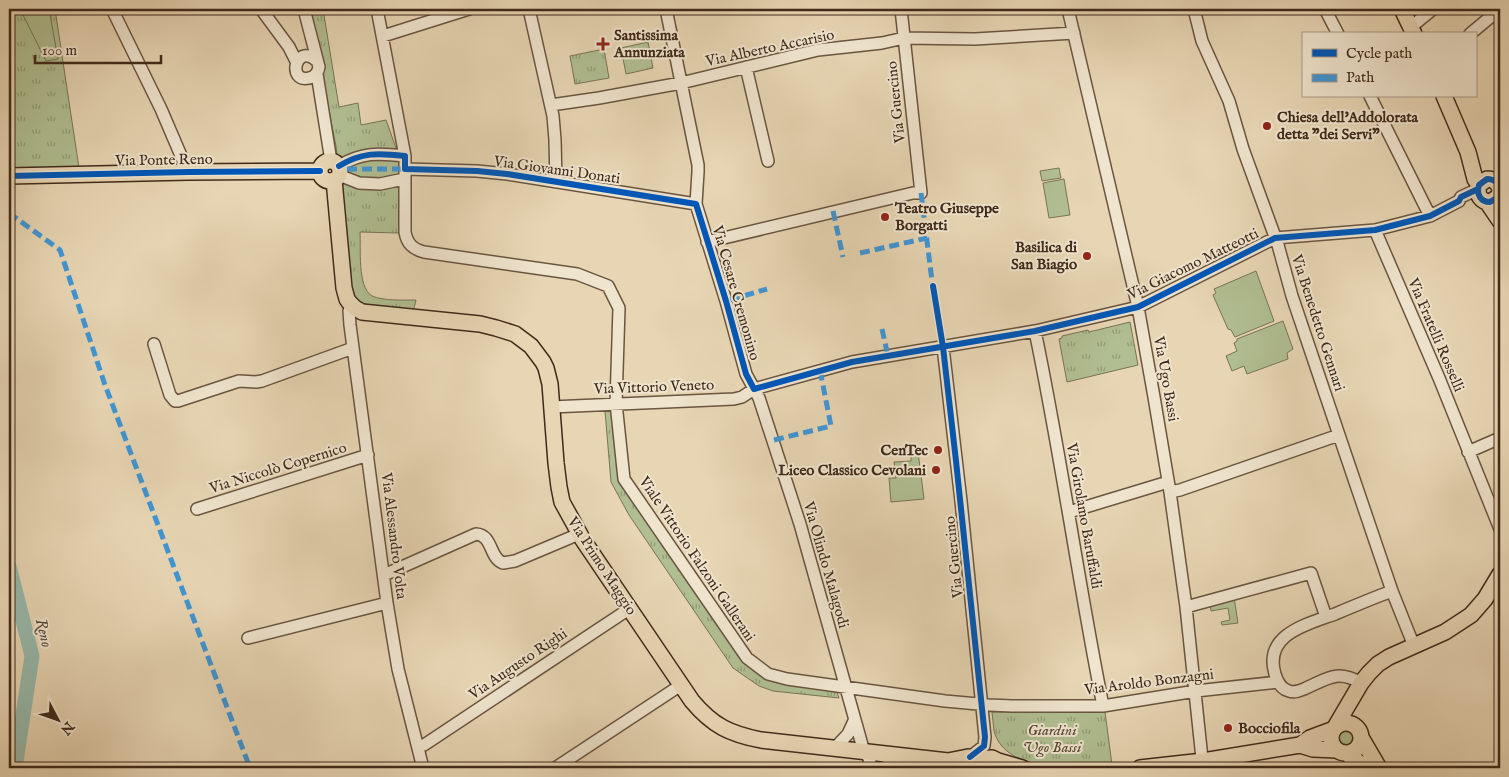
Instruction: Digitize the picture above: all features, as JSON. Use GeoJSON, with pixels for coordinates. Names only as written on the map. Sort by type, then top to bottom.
{"type":"FeatureCollection","features":[{"type":"Feature","properties":{"kind":"main road"},"geometry":{"type":"LineString","coordinates":[[1402,9],[1412,30]]}},
{"type":"Feature","properties":{"kind":"main road"},"geometry":{"type":"LineString","coordinates":[[1445,98],[1468,152],[1475,179],[1493,189],[1500,221]]}},
{"type":"Feature","properties":{"kind":"main road","name":"Via Ponte Reno"},"geometry":{"type":"LineString","coordinates":[[9,176],[333,171]]}},
{"type":"Feature","properties":{"kind":"main road"},"geometry":{"type":"LineString","coordinates":[[333,171],[344,288],[347,298],[352,305]]}},
{"type":"Feature","properties":{"kind":"main road","name":"Via Primo Maggio"},"geometry":{"type":"LineString","coordinates":[[352,305],[359,310],[373,314],[480,324],[503,329],[515,334],[531,346],[543,362],[548,376],[560,495],[566,510],[681,685],[703,713],[713,722],[726,730],[762,740],[959,763],[993,758],[1022,768]]}},
{"type":"Feature","properties":{"kind":"main road"},"geometry":{"type":"LineString","coordinates":[[1365,768],[1362,764],[1341,752],[1331,742],[1334,728],[1359,687],[1373,668],[1383,661],[1445,632],[1471,615],[1485,599],[1500,574]]}},
{"type":"Feature","properties":{"kind":"main road"},"geometry":{"type":"LineString","coordinates":[[1300,745],[1313,750],[1355,751],[1358,748],[1359,733],[1359,687]]}},
{"type":"Feature","properties":{"kind":"main road"},"geometry":{"type":"LineString","coordinates":[[1140,768],[1203,765],[1300,745],[1310,738],[1346,722],[1354,724],[1379,768]]}},
{"type":"Feature","properties":{"kind":"street"},"geometry":{"type":"LineString","coordinates":[[112,9],[162,109],[188,172]]}},
{"type":"Feature","properties":{"kind":"street"},"geometry":{"type":"LineString","coordinates":[[261,9],[289,47],[319,67],[312,76]]}},
{"type":"Feature","properties":{"kind":"street"},"geometry":{"type":"LineString","coordinates":[[304,9],[310,34],[305,59],[296,67],[300,76],[312,76]]}},
{"type":"Feature","properties":{"kind":"street"},"geometry":{"type":"LineString","coordinates":[[377,9],[405,156],[404,174]]}},
{"type":"Feature","properties":{"kind":"street"},"geometry":{"type":"LineString","coordinates":[[380,21],[382,9]]}},
{"type":"Feature","properties":{"kind":"street"},"geometry":{"type":"LineString","coordinates":[[383,36],[469,9]]}},
{"type":"Feature","properties":{"kind":"street"},"geometry":{"type":"LineString","coordinates":[[529,9],[551,105],[555,140],[556,182]]}},
{"type":"Feature","properties":{"kind":"street","name":"Via Cesare Cremonino"},"geometry":{"type":"LineString","coordinates":[[666,9],[698,172],[696,204],[746,374],[754,389]]}},
{"type":"Feature","properties":{"kind":"street","name":"Via Guercino"},"geometry":{"type":"LineString","coordinates":[[707,242],[851,207],[913,193],[921,193],[901,9]]}},
{"type":"Feature","properties":{"kind":"street","name":"Via Ugo Bassi"},"geometry":{"type":"LineString","coordinates":[[1068,9],[1138,307],[1154,396],[1186,607],[1203,765]]}},
{"type":"Feature","properties":{"kind":"street","name":"Via Benedetto Gennari"},"geometry":{"type":"LineString","coordinates":[[1194,9],[1202,41],[1230,101],[1292,296],[1392,591],[1414,646]]}},
{"type":"Feature","properties":{"kind":"street"},"geometry":{"type":"LineString","coordinates":[[1325,9],[1337,32]]}},
{"type":"Feature","properties":{"kind":"street"},"geometry":{"type":"LineString","coordinates":[[1412,30],[1433,9]]}},
{"type":"Feature","properties":{"kind":"street"},"geometry":{"type":"LineString","coordinates":[[1472,32],[1500,9]]}},
{"type":"Feature","properties":{"kind":"street","name":"Via Alberto Accarisio"},"geometry":{"type":"LineString","coordinates":[[551,105],[682,83],[818,50],[882,43],[904,38],[975,39],[1074,33]]}},
{"type":"Feature","properties":{"kind":"street"},"geometry":{"type":"LineString","coordinates":[[746,67],[768,161]]}},
{"type":"Feature","properties":{"kind":"street"},"geometry":{"type":"LineString","coordinates":[[312,76],[320,96],[333,171],[358,156],[374,153],[405,156]]}},
{"type":"Feature","properties":{"kind":"street"},"geometry":{"type":"LineString","coordinates":[[1371,98],[1430,216]]}},
{"type":"Feature","properties":{"kind":"street","name":"Via Giovanni Donati"},"geometry":{"type":"LineString","coordinates":[[333,171],[359,183],[380,184],[404,174],[489,172],[696,204]]}},
{"type":"Feature","properties":{"kind":"street","name":"Viale Vittorio Falzoni Gallerani"},"geometry":{"type":"LineString","coordinates":[[404,174],[406,238],[410,245],[417,250],[577,274],[608,286],[619,308],[616,403],[624,479],[747,658],[768,674],[787,679],[845,687]]}},
{"type":"Feature","properties":{"kind":"street","name":"Via Giacomo Matteotti"},"geometry":{"type":"LineString","coordinates":[[943,347],[1035,330],[1138,307],[1275,238],[1375,230],[1430,216],[1459,201],[1461,197],[1493,189]]}},
{"type":"Feature","properties":{"kind":"street","name":"Via Fratelli Rosselli"},"geometry":{"type":"LineString","coordinates":[[1375,230],[1439,378],[1500,529]]}},
{"type":"Feature","properties":{"kind":"street","name":"Via Alessandro Volta"},"geometry":{"type":"LineString","coordinates":[[352,305],[349,311],[353,348],[387,603],[398,669],[423,768]]}},
{"type":"Feature","properties":{"kind":"street","name":"Via Girolamo Baruffaldi"},"geometry":{"type":"LineString","coordinates":[[1035,330],[1070,512],[1089,636],[1103,706]]}},
{"type":"Feature","properties":{"kind":"street"},"geometry":{"type":"LineString","coordinates":[[154,344],[170,395],[175,401],[238,382],[262,381],[353,348]]}},
{"type":"Feature","properties":{"kind":"street","name":"Via Guercino"},"geometry":{"type":"LineString","coordinates":[[943,347],[961,501],[980,705],[985,737],[993,758]]}},
{"type":"Feature","properties":{"kind":"street","name":"Via Vittorio Veneto"},"geometry":{"type":"LineString","coordinates":[[551,407],[734,399],[742,397],[754,389],[852,362],[943,347]]}},
{"type":"Feature","properties":{"kind":"street","name":"Via Olindo Malagodi"},"geometry":{"type":"LineString","coordinates":[[754,389],[774,440],[800,524],[854,721],[872,768]]}},
{"type":"Feature","properties":{"kind":"street"},"geometry":{"type":"LineString","coordinates":[[1070,512],[1169,487],[1180,490],[1339,435]]}},
{"type":"Feature","properties":{"kind":"street"},"geometry":{"type":"LineString","coordinates":[[1468,452],[1500,438]]}},
{"type":"Feature","properties":{"kind":"street","name":"Via Niccolò Copernico"},"geometry":{"type":"LineString","coordinates":[[197,509],[368,455]]}},
{"type":"Feature","properties":{"kind":"street"},"geometry":{"type":"LineString","coordinates":[[384,575],[476,534],[482,534],[485,537],[496,559],[503,564],[515,561],[580,534]]}},
{"type":"Feature","properties":{"kind":"street"},"geometry":{"type":"LineString","coordinates":[[1186,607],[1311,573],[1326,617]]}},
{"type":"Feature","properties":{"kind":"street"},"geometry":{"type":"LineString","coordinates":[[1359,687],[1350,676],[1340,676],[1331,677],[1294,692],[1283,688],[1278,682],[1273,661],[1279,644],[1296,628],[1392,591]]}},
{"type":"Feature","properties":{"kind":"street"},"geometry":{"type":"LineString","coordinates":[[248,638],[387,603]]}},
{"type":"Feature","properties":{"kind":"street","name":"Via Augusto Righi"},"geometry":{"type":"LineString","coordinates":[[424,745],[629,608]]}},
{"type":"Feature","properties":{"kind":"street","name":"Via Aroldo Bonzagni"},"geometry":{"type":"LineString","coordinates":[[845,687],[980,705],[1103,706],[1196,690],[1278,682]]}},
{"type":"Feature","properties":{"kind":"street"},"geometry":{"type":"LineString","coordinates":[[555,768],[681,685]]}},
{"type":"Feature","properties":{"kind":"street"},"geometry":{"type":"LineString","coordinates":[[834,749],[848,734],[854,721]]}},
{"type":"Feature","properties":{"kind":"street"},"geometry":{"type":"LineString","coordinates":[[882,768],[907,757]]}},
{"type":"Feature","properties":{"kind":"green space"},"geometry":{"type":"Polygon","coordinates":[[[9,9],[55,9],[79,168],[9,168],[9,9]]]}},
{"type":"Feature","properties":{"kind":"green space"},"geometry":{"type":"Polygon","coordinates":[[[20,9],[49,9],[58,59],[46,61],[20,9]]]}},
{"type":"Feature","properties":{"kind":"green space"},"geometry":{"type":"Polygon","coordinates":[[[309,9],[323,9],[339,107],[358,103],[361,125],[386,120],[396,148],[399,148],[399,233],[360,232],[361,267],[364,284],[372,296],[388,299],[416,300],[413,312],[384,309],[364,304],[358,300],[351,290],[336,146],[309,9]]]}},
{"type":"Feature","properties":{"kind":"green space"},"geometry":{"type":"Polygon","coordinates":[[[648,42],[653,68],[626,74],[621,48],[648,42]]]}},
{"type":"Feature","properties":{"kind":"green space"},"geometry":{"type":"Polygon","coordinates":[[[604,49],[609,78],[575,84],[570,56],[604,49]]]}},
{"type":"Feature","properties":{"kind":"green space"},"geometry":{"type":"Polygon","coordinates":[[[1059,168],[1061,178],[1042,181],[1040,171],[1059,168]]]}},
{"type":"Feature","properties":{"kind":"green space"},"geometry":{"type":"Polygon","coordinates":[[[1064,179],[1070,215],[1049,218],[1043,183],[1064,179]]]}},
{"type":"Feature","properties":{"kind":"green space"},"geometry":{"type":"Polygon","coordinates":[[[1256,271],[1274,321],[1235,337],[1231,330],[1228,329],[1213,295],[1216,293],[1214,289],[1256,271]]]}},
{"type":"Feature","properties":{"kind":"green space"},"geometry":{"type":"Polygon","coordinates":[[[1283,321],[1293,349],[1287,353],[1288,359],[1247,374],[1244,366],[1232,371],[1226,356],[1237,351],[1234,343],[1237,339],[1283,321]]]}},
{"type":"Feature","properties":{"kind":"green space"},"geometry":{"type":"Polygon","coordinates":[[[1130,322],[1138,365],[1067,382],[1059,339],[1062,336],[1088,330],[1089,332],[1130,322]]]}},
{"type":"Feature","properties":{"kind":"green space"},"geometry":{"type":"Polygon","coordinates":[[[614,410],[621,477],[743,661],[836,689],[839,698],[773,691],[759,686],[733,668],[629,515],[611,482],[605,411],[614,410]]]}},
{"type":"Feature","properties":{"kind":"green space"},"geometry":{"type":"Polygon","coordinates":[[[911,452],[918,452],[924,499],[891,502],[889,478],[896,478],[894,462],[911,461],[911,452]]]}},
{"type":"Feature","properties":{"kind":"green space"},"geometry":{"type":"Polygon","coordinates":[[[1234,597],[1238,623],[1222,625],[1221,622],[1230,620],[1228,608],[1211,611],[1210,602],[1234,597]]]}},
{"type":"Feature","properties":{"kind":"green space","name":"Giardini Ugo Bassi"},"geometry":{"type":"Polygon","coordinates":[[[992,712],[1105,712],[1112,765],[1044,765],[1013,755],[1001,745],[994,731],[992,712]]]}},
{"type":"Feature","properties":{"kind":"green space"},"geometry":{"type":"Polygon","coordinates":[[[1345,729],[1351,732],[1354,738],[1351,744],[1345,747],[1339,744],[1336,738],[1339,732],[1345,729]]]}},
{"type":"Feature","properties":{"kind":"waterway","name":"Reno"},"geometry":{"type":"LineString","coordinates":[[9,566],[32,656],[15,768]]}},
{"type":"Feature","properties":{"kind":"marked path"},"geometry":{"type":"LineString","coordinates":[[347,169],[405,169]]}},
{"type":"Feature","properties":{"kind":"marked path"},"geometry":{"type":"LineString","coordinates":[[921,193],[933,289]]}},
{"type":"Feature","properties":{"kind":"marked path"},"geometry":{"type":"LineString","coordinates":[[833,211],[843,257]]}},
{"type":"Feature","properties":{"kind":"marked path"},"geometry":{"type":"LineString","coordinates":[[9,213],[60,250],[105,385],[250,768]]}},
{"type":"Feature","properties":{"kind":"marked path"},"geometry":{"type":"LineString","coordinates":[[860,253],[927,238]]}},
{"type":"Feature","properties":{"kind":"marked path"},"geometry":{"type":"LineString","coordinates":[[730,300],[767,289]]}},
{"type":"Feature","properties":{"kind":"marked path"},"geometry":{"type":"LineString","coordinates":[[882,329],[888,356]]}},
{"type":"Feature","properties":{"kind":"marked path"},"geometry":{"type":"LineString","coordinates":[[774,440],[831,426],[820,370]]}},
{"type":"Feature","properties":{"kind":"cycle path"},"geometry":{"type":"LineString","coordinates":[[339,166],[355,158],[387,154],[405,156],[405,169],[477,171],[507,174],[696,204],[746,374],[754,389],[852,362],[1035,331],[1138,307],[1275,238],[1375,230],[1430,216],[1478,189]]}},
{"type":"Feature","properties":{"kind":"cycle path"},"geometry":{"type":"LineString","coordinates":[[9,176],[320,171]]}},
{"type":"Feature","properties":{"kind":"cycle path"},"geometry":{"type":"LineString","coordinates":[[1500,190],[1496,182],[1487,179],[1479,185],[1478,192],[1482,199],[1487,202],[1498,197],[1500,192]]}},
{"type":"Feature","properties":{"kind":"cycle path"},"geometry":{"type":"LineString","coordinates":[[933,286],[943,347],[985,737],[984,746],[970,757]]}},
{"type":"Feature","properties":{"kind":"place","name":"Santissima Annunziata"},"geometry":{"type":"Point","coordinates":[603,44]}},
{"type":"Feature","properties":{"kind":"place","name":"Chiesa dell'Addolorata detta \"dei Servi\""},"geometry":{"type":"Point","coordinates":[1267,126]}},
{"type":"Feature","properties":{"kind":"place","name":"Teatro Giuseppe Borgatti"},"geometry":{"type":"Point","coordinates":[885,217]}},
{"type":"Feature","properties":{"kind":"place","name":"Basilica di San Biagio"},"geometry":{"type":"Point","coordinates":[1087,256]}},
{"type":"Feature","properties":{"kind":"place","name":"CenTec"},"geometry":{"type":"Point","coordinates":[938,450]}},
{"type":"Feature","properties":{"kind":"place","name":"Liceo Classico Cevolani"},"geometry":{"type":"Point","coordinates":[936,470]}},
{"type":"Feature","properties":{"kind":"place","name":"Bocciofila"},"geometry":{"type":"Point","coordinates":[1228,728]}}]}
